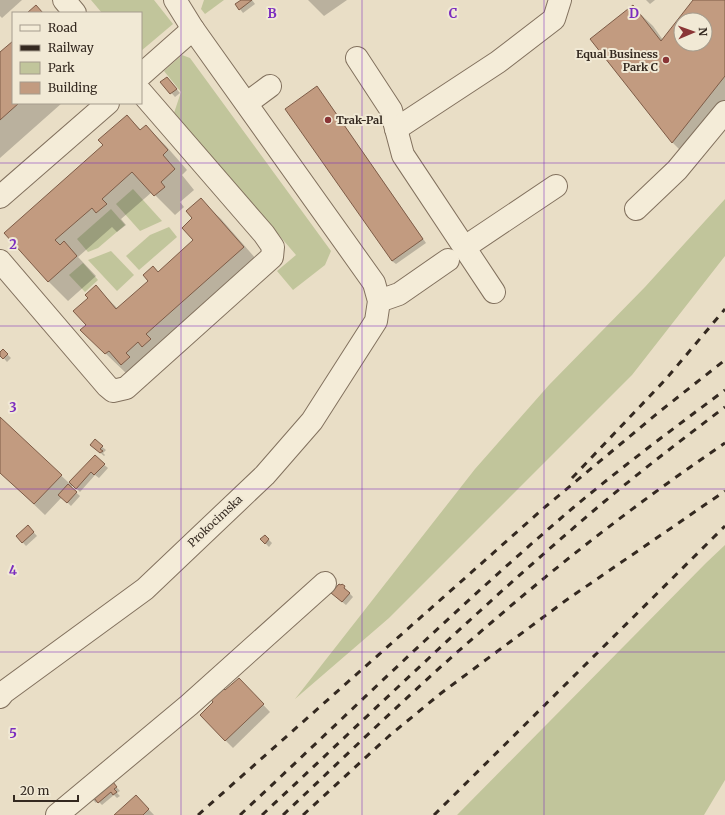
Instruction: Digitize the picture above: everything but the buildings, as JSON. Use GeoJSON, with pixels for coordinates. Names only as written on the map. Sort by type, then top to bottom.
{"type":"FeatureCollection","features":[{"type":"Feature","properties":{"kind":"street"},"geometry":{"type":"LineString","coordinates":[[64,0],[74,12]]}},
{"type":"Feature","properties":{"kind":"street"},"geometry":{"type":"LineString","coordinates":[[175,0],[193,29],[374,283],[379,301],[399,294],[448,260]]}},
{"type":"Feature","properties":{"kind":"street"},"geometry":{"type":"LineString","coordinates":[[396,129],[498,62],[554,19],[560,0]]}},
{"type":"Feature","properties":{"kind":"street"},"geometry":{"type":"LineString","coordinates":[[142,74],[193,29]]}},
{"type":"Feature","properties":{"kind":"street"},"geometry":{"type":"LineString","coordinates":[[357,58],[391,110],[403,155],[494,292]]}},
{"type":"Feature","properties":{"kind":"street"},"geometry":{"type":"LineString","coordinates":[[247,103],[270,86]]}},
{"type":"Feature","properties":{"kind":"street"},"geometry":{"type":"LineString","coordinates":[[0,260],[102,381],[113,390],[126,388],[272,257],[273,247],[264,234],[142,93]]}},
{"type":"Feature","properties":{"kind":"street"},"geometry":{"type":"LineString","coordinates":[[0,197],[107,104]]}},
{"type":"Feature","properties":{"kind":"street"},"geometry":{"type":"LineString","coordinates":[[636,208],[677,170],[725,112]]}},
{"type":"Feature","properties":{"kind":"street"},"geometry":{"type":"LineString","coordinates":[[465,247],[556,186]]}},
{"type":"Feature","properties":{"kind":"street","name":"Prokocimska"},"geometry":{"type":"LineString","coordinates":[[0,697],[4,692],[145,589],[265,475],[312,421],[376,321],[379,301]]}},
{"type":"Feature","properties":{"kind":"street"},"geometry":{"type":"LineString","coordinates":[[57,815],[189,705],[325,583]]}},
{"type":"Feature","properties":{"kind":"green space"},"geometry":{"type":"Polygon","coordinates":[[[91,0],[154,0],[173,24],[142,50],[142,12],[101,12],[91,0]]]}},
{"type":"Feature","properties":{"kind":"green space"},"geometry":{"type":"Polygon","coordinates":[[[204,0],[224,0],[205,14],[201,9],[204,0]]]}},
{"type":"Feature","properties":{"kind":"green space"},"geometry":{"type":"Polygon","coordinates":[[[182,55],[190,58],[331,251],[325,265],[293,290],[277,271],[296,255],[174,113],[181,92],[164,71],[182,55]]]}},
{"type":"Feature","properties":{"kind":"green space"},"geometry":{"type":"Polygon","coordinates":[[[133,189],[162,221],[140,231],[116,204],[133,189]]]}},
{"type":"Feature","properties":{"kind":"green space"},"geometry":{"type":"Polygon","coordinates":[[[725,199],[725,256],[632,375],[389,618],[295,699],[475,469],[549,385],[645,287],[725,199]]]}},
{"type":"Feature","properties":{"kind":"green space"},"geometry":{"type":"Polygon","coordinates":[[[111,209],[125,225],[98,248],[88,252],[77,239],[111,209]]]}},
{"type":"Feature","properties":{"kind":"green space"},"geometry":{"type":"Polygon","coordinates":[[[169,227],[177,237],[139,270],[126,256],[150,235],[169,227]]]}},
{"type":"Feature","properties":{"kind":"green space"},"geometry":{"type":"Polygon","coordinates":[[[111,251],[134,275],[117,291],[88,260],[111,251]]]}},
{"type":"Feature","properties":{"kind":"green space"},"geometry":{"type":"Polygon","coordinates":[[[83,263],[98,280],[85,292],[69,275],[83,263]]]}},
{"type":"Feature","properties":{"kind":"green space"},"geometry":{"type":"Polygon","coordinates":[[[725,545],[725,780],[704,815],[457,815],[706,563],[725,545]]]}},
{"type":"Feature","properties":{"kind":"railway"},"geometry":{"type":"LineString","coordinates":[[572,478],[666,379],[725,309]]}},
{"type":"Feature","properties":{"kind":"railway"},"geometry":{"type":"LineString","coordinates":[[198,815],[545,507],[659,412],[725,360]]}},
{"type":"Feature","properties":{"kind":"railway"},"geometry":{"type":"LineString","coordinates":[[240,815],[405,659],[531,544],[611,477],[725,390]]}},
{"type":"Feature","properties":{"kind":"railway"},"geometry":{"type":"LineString","coordinates":[[262,815],[531,565],[627,483],[725,407]]}},
{"type":"Feature","properties":{"kind":"railway"},"geometry":{"type":"LineString","coordinates":[[283,815],[412,693],[520,598],[635,507],[725,443]]}},
{"type":"Feature","properties":{"kind":"railway"},"geometry":{"type":"LineString","coordinates":[[303,815],[389,736],[440,694],[565,601],[725,491]]}},
{"type":"Feature","properties":{"kind":"railway"},"geometry":{"type":"LineString","coordinates":[[434,815],[725,526]]}},
{"type":"Feature","properties":{"kind":"place","name":"Equal Business Park C"},"geometry":{"type":"Point","coordinates":[666,60]}},
{"type":"Feature","properties":{"kind":"place","name":"Trak-Pal"},"geometry":{"type":"Point","coordinates":[328,120]}}]}
